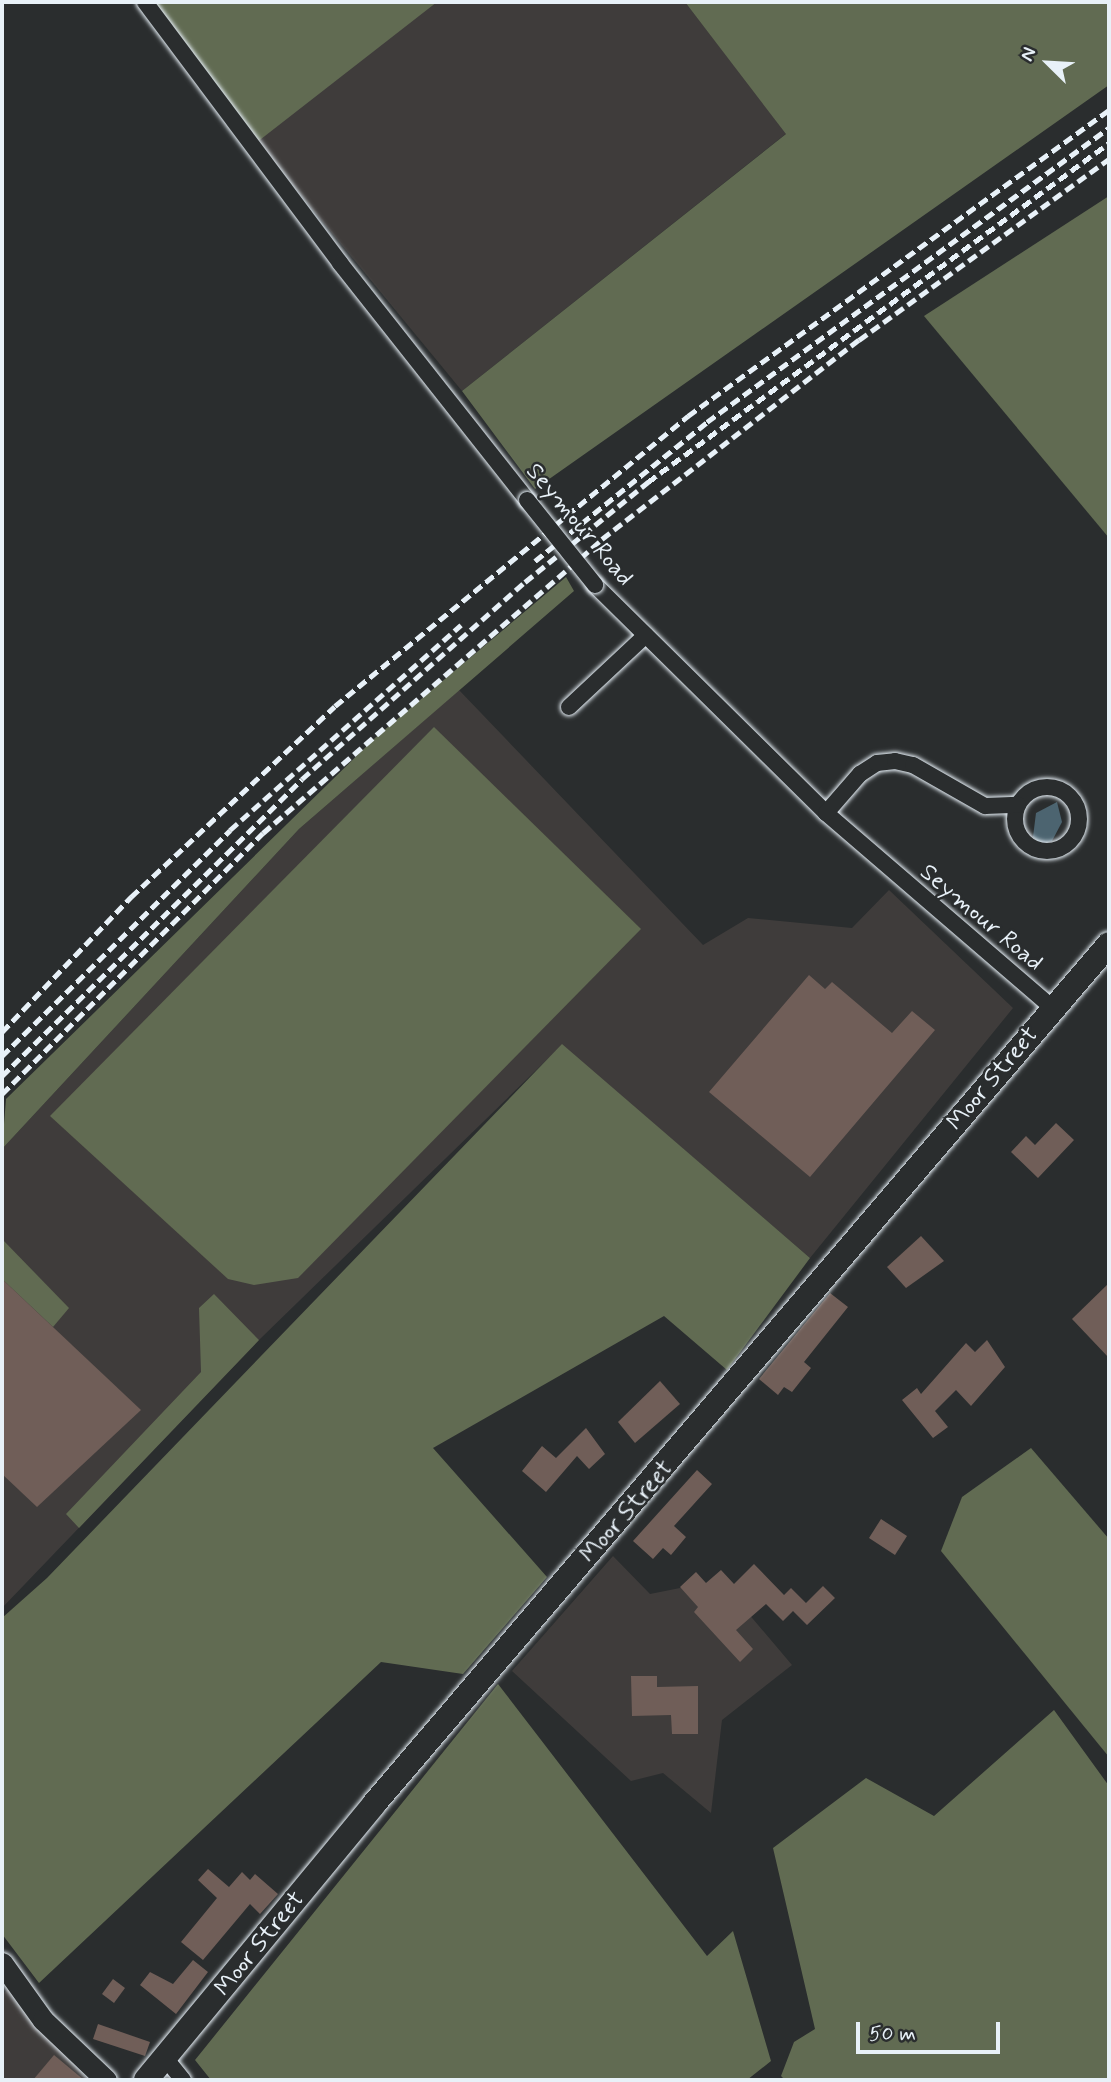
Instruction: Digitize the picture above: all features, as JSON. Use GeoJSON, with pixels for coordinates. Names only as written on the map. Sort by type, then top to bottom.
{"type":"FeatureCollection","features":[{"type":"Feature","properties":{"kind":"main road","name":"Moor Street"},"geometry":{"type":"LineString","coordinates":[[146,2080],[374,1804],[726,1398],[1109,944]]}},
{"type":"Feature","properties":{"kind":"street","name":"Seymour Road"},"geometry":{"type":"LineString","coordinates":[[145,2],[340,263],[594,585],[826,813],[1053,1008]]}},
{"type":"Feature","properties":{"kind":"street"},"geometry":{"type":"LineString","coordinates":[[569,707],[646,635]]}},
{"type":"Feature","properties":{"kind":"street"},"geometry":{"type":"LineString","coordinates":[[826,813],[860,774],[877,763],[895,761],[913,765],[985,806],[1018,805],[1041,788],[1064,792],[1076,807],[1074,836],[1051,851],[1029,847],[1015,826],[1018,805]]}},
{"type":"Feature","properties":{"kind":"street"},"geometry":{"type":"LineString","coordinates":[[2,1963],[43,2020],[106,2080]]}},
{"type":"Feature","properties":{"kind":"street"},"geometry":{"type":"LineString","coordinates":[[166,2059],[183,2080]]}},
{"type":"Feature","properties":{"kind":"shaded area"},"geometry":{"type":"Polygon","coordinates":[[[432,2],[685,2],[787,133],[462,391],[253,137],[432,2]]]}},
{"type":"Feature","properties":{"kind":"shaded area"},"geometry":{"type":"Polygon","coordinates":[[[459,690],[703,945],[748,918],[852,928],[889,890],[1013,1008],[810,1258],[562,1045],[259,1340],[2,1608],[2,1149],[299,829],[459,690]]]}},
{"type":"Feature","properties":{"kind":"shaded area"},"geometry":{"type":"Polygon","coordinates":[[[613,1556],[650,1594],[720,1580],[792,1665],[722,1720],[711,1813],[663,1773],[631,1781],[512,1671],[613,1556]]]}},
{"type":"Feature","properties":{"kind":"shaded area"},"geometry":{"type":"Polygon","coordinates":[[[10,1987],[88,2080],[2,2080],[2,1995],[10,1987]]]}},
{"type":"Feature","properties":{"kind":"green space"},"geometry":{"type":"Polygon","coordinates":[[[136,2],[437,2],[252,146],[136,2]]]}},
{"type":"Feature","properties":{"kind":"green space"},"geometry":{"type":"Polygon","coordinates":[[[685,2],[1109,2],[1109,85],[535,489],[462,391],[786,134],[685,2]]]}},
{"type":"Feature","properties":{"kind":"green space"},"geometry":{"type":"Polygon","coordinates":[[[1109,196],[1109,538],[924,316],[1109,196]]]}},
{"type":"Feature","properties":{"kind":"green space"},"geometry":{"type":"Polygon","coordinates":[[[566,577],[574,591],[299,829],[2,1149],[6,1099],[376,737],[566,577]]]}},
{"type":"Feature","properties":{"kind":"green space"},"geometry":{"type":"Polygon","coordinates":[[[434,727],[641,929],[298,1278],[254,1285],[228,1279],[50,1116],[434,727]]]}},
{"type":"Feature","properties":{"kind":"green space"},"geometry":{"type":"Polygon","coordinates":[[[562,1044],[810,1258],[727,1370],[664,1316],[433,1448],[547,1577],[463,1674],[381,1662],[39,1983],[2,1934],[2,1618],[47,1578],[562,1044]]]}},
{"type":"Feature","properties":{"kind":"green space"},"geometry":{"type":"Polygon","coordinates":[[[2,1239],[69,1308],[53,1327],[2,1279],[2,1239]]]}},
{"type":"Feature","properties":{"kind":"green space"},"geometry":{"type":"Polygon","coordinates":[[[214,1294],[259,1340],[79,1528],[66,1514],[201,1372],[199,1308],[214,1294]]]}},
{"type":"Feature","properties":{"kind":"green space"},"geometry":{"type":"Polygon","coordinates":[[[1031,1448],[1109,1539],[1109,1757],[941,1551],[962,1497],[1031,1448]]]}},
{"type":"Feature","properties":{"kind":"green space"},"geometry":{"type":"Polygon","coordinates":[[[498,1684],[707,1956],[733,1931],[771,2061],[747,2080],[211,2080],[195,2060],[498,1684]]]}},
{"type":"Feature","properties":{"kind":"green space"},"geometry":{"type":"Polygon","coordinates":[[[1054,1710],[1109,1786],[1109,2080],[785,2080],[781,2076],[794,2042],[815,2029],[773,1848],[866,1778],[934,1816],[1054,1710]]]}},
{"type":"Feature","properties":{"kind":"water"},"geometry":{"type":"Polygon","coordinates":[[[1057,802],[1062,822],[1052,841],[1041,844],[1033,837],[1036,813],[1057,802]]]}},
{"type":"Feature","properties":{"kind":"building"},"geometry":{"type":"Polygon","coordinates":[[[809,975],[825,989],[832,982],[892,1033],[912,1011],[935,1030],[810,1177],[709,1092],[809,975]]]}},
{"type":"Feature","properties":{"kind":"building"},"geometry":{"type":"Polygon","coordinates":[[[1056,1123],[1074,1140],[1038,1178],[1011,1152],[1026,1136],[1035,1145],[1056,1123]]]}},
{"type":"Feature","properties":{"kind":"building"},"geometry":{"type":"Polygon","coordinates":[[[921,1236],[944,1261],[906,1288],[887,1267],[921,1236]]]}},
{"type":"Feature","properties":{"kind":"building"},"geometry":{"type":"Polygon","coordinates":[[[2,1279],[141,1410],[37,1507],[2,1474],[2,1279]]]}},
{"type":"Feature","properties":{"kind":"building"},"geometry":{"type":"Polygon","coordinates":[[[1109,1283],[1109,1358],[1072,1319],[1109,1283]]]}},
{"type":"Feature","properties":{"kind":"building"},"geometry":{"type":"Polygon","coordinates":[[[830,1293],[848,1307],[804,1362],[811,1368],[792,1392],[784,1387],[778,1395],[759,1379],[830,1293]]]}},
{"type":"Feature","properties":{"kind":"building"},"geometry":{"type":"Polygon","coordinates":[[[987,1340],[1005,1367],[971,1406],[956,1390],[935,1411],[948,1427],[933,1438],[902,1400],[917,1388],[921,1394],[966,1343],[975,1352],[987,1340]]]}},
{"type":"Feature","properties":{"kind":"building"},"geometry":{"type":"Polygon","coordinates":[[[660,1381],[680,1404],[635,1443],[618,1422],[660,1381]]]}},
{"type":"Feature","properties":{"kind":"building"},"geometry":{"type":"Polygon","coordinates":[[[586,1428],[605,1454],[589,1469],[577,1456],[546,1492],[522,1471],[542,1446],[556,1458],[586,1428]]]}},
{"type":"Feature","properties":{"kind":"building"},"geometry":{"type":"Polygon","coordinates":[[[697,1470],[712,1484],[674,1526],[686,1537],[671,1555],[663,1548],[653,1559],[633,1541],[697,1470]]]}},
{"type":"Feature","properties":{"kind":"building"},"geometry":{"type":"Polygon","coordinates":[[[881,1519],[907,1536],[895,1555],[869,1538],[881,1519]]]}},
{"type":"Feature","properties":{"kind":"building"},"geometry":{"type":"Polygon","coordinates":[[[754,1564],[784,1595],[791,1588],[806,1603],[823,1586],[835,1598],[807,1625],[793,1611],[783,1621],[766,1604],[736,1630],[753,1649],[740,1662],[694,1612],[698,1607],[680,1587],[696,1572],[706,1583],[721,1570],[734,1584],[754,1564]]]}},
{"type":"Feature","properties":{"kind":"building"},"geometry":{"type":"Polygon","coordinates":[[[631,1676],[657,1676],[657,1687],[698,1686],[698,1734],[672,1734],[671,1715],[632,1716],[631,1676]]]}},
{"type":"Feature","properties":{"kind":"building"},"geometry":{"type":"Polygon","coordinates":[[[208,1869],[229,1887],[242,1872],[250,1880],[255,1874],[278,1894],[260,1914],[250,1904],[203,1960],[181,1942],[217,1898],[198,1880],[208,1869]]]}},
{"type":"Feature","properties":{"kind":"building"},"geometry":{"type":"Polygon","coordinates":[[[193,1960],[208,1972],[176,2014],[140,1985],[150,1972],[173,1984],[193,1960]]]}},
{"type":"Feature","properties":{"kind":"building"},"geometry":{"type":"Polygon","coordinates":[[[113,1979],[125,1988],[114,2003],[102,1994],[113,1979]]]}},
{"type":"Feature","properties":{"kind":"building"},"geometry":{"type":"Polygon","coordinates":[[[98,2024],[150,2042],[145,2056],[93,2039],[98,2024]]]}},
{"type":"Feature","properties":{"kind":"building"},"geometry":{"type":"Polygon","coordinates":[[[54,2055],[84,2080],[33,2080],[54,2055]]]}},
{"type":"Feature","properties":{"kind":"railway"},"geometry":{"type":"LineString","coordinates":[[2,1032],[131,897],[335,706],[688,416],[1109,110]]}},
{"type":"Feature","properties":{"kind":"railway"},"geometry":{"type":"LineString","coordinates":[[535,561],[707,422],[1109,128]]}},
{"type":"Feature","properties":{"kind":"railway"},"geometry":{"type":"LineString","coordinates":[[2,1076],[302,779],[525,582],[648,482],[1109,143]]}},
{"type":"Feature","properties":{"kind":"railway"},"geometry":{"type":"LineString","coordinates":[[2,1094],[263,833],[602,539],[859,340],[1109,159]]}},
{"type":"Feature","properties":{"kind":"railway"},"geometry":{"type":"LineString","coordinates":[[2,1056],[230,830],[461,625]]}}]}
